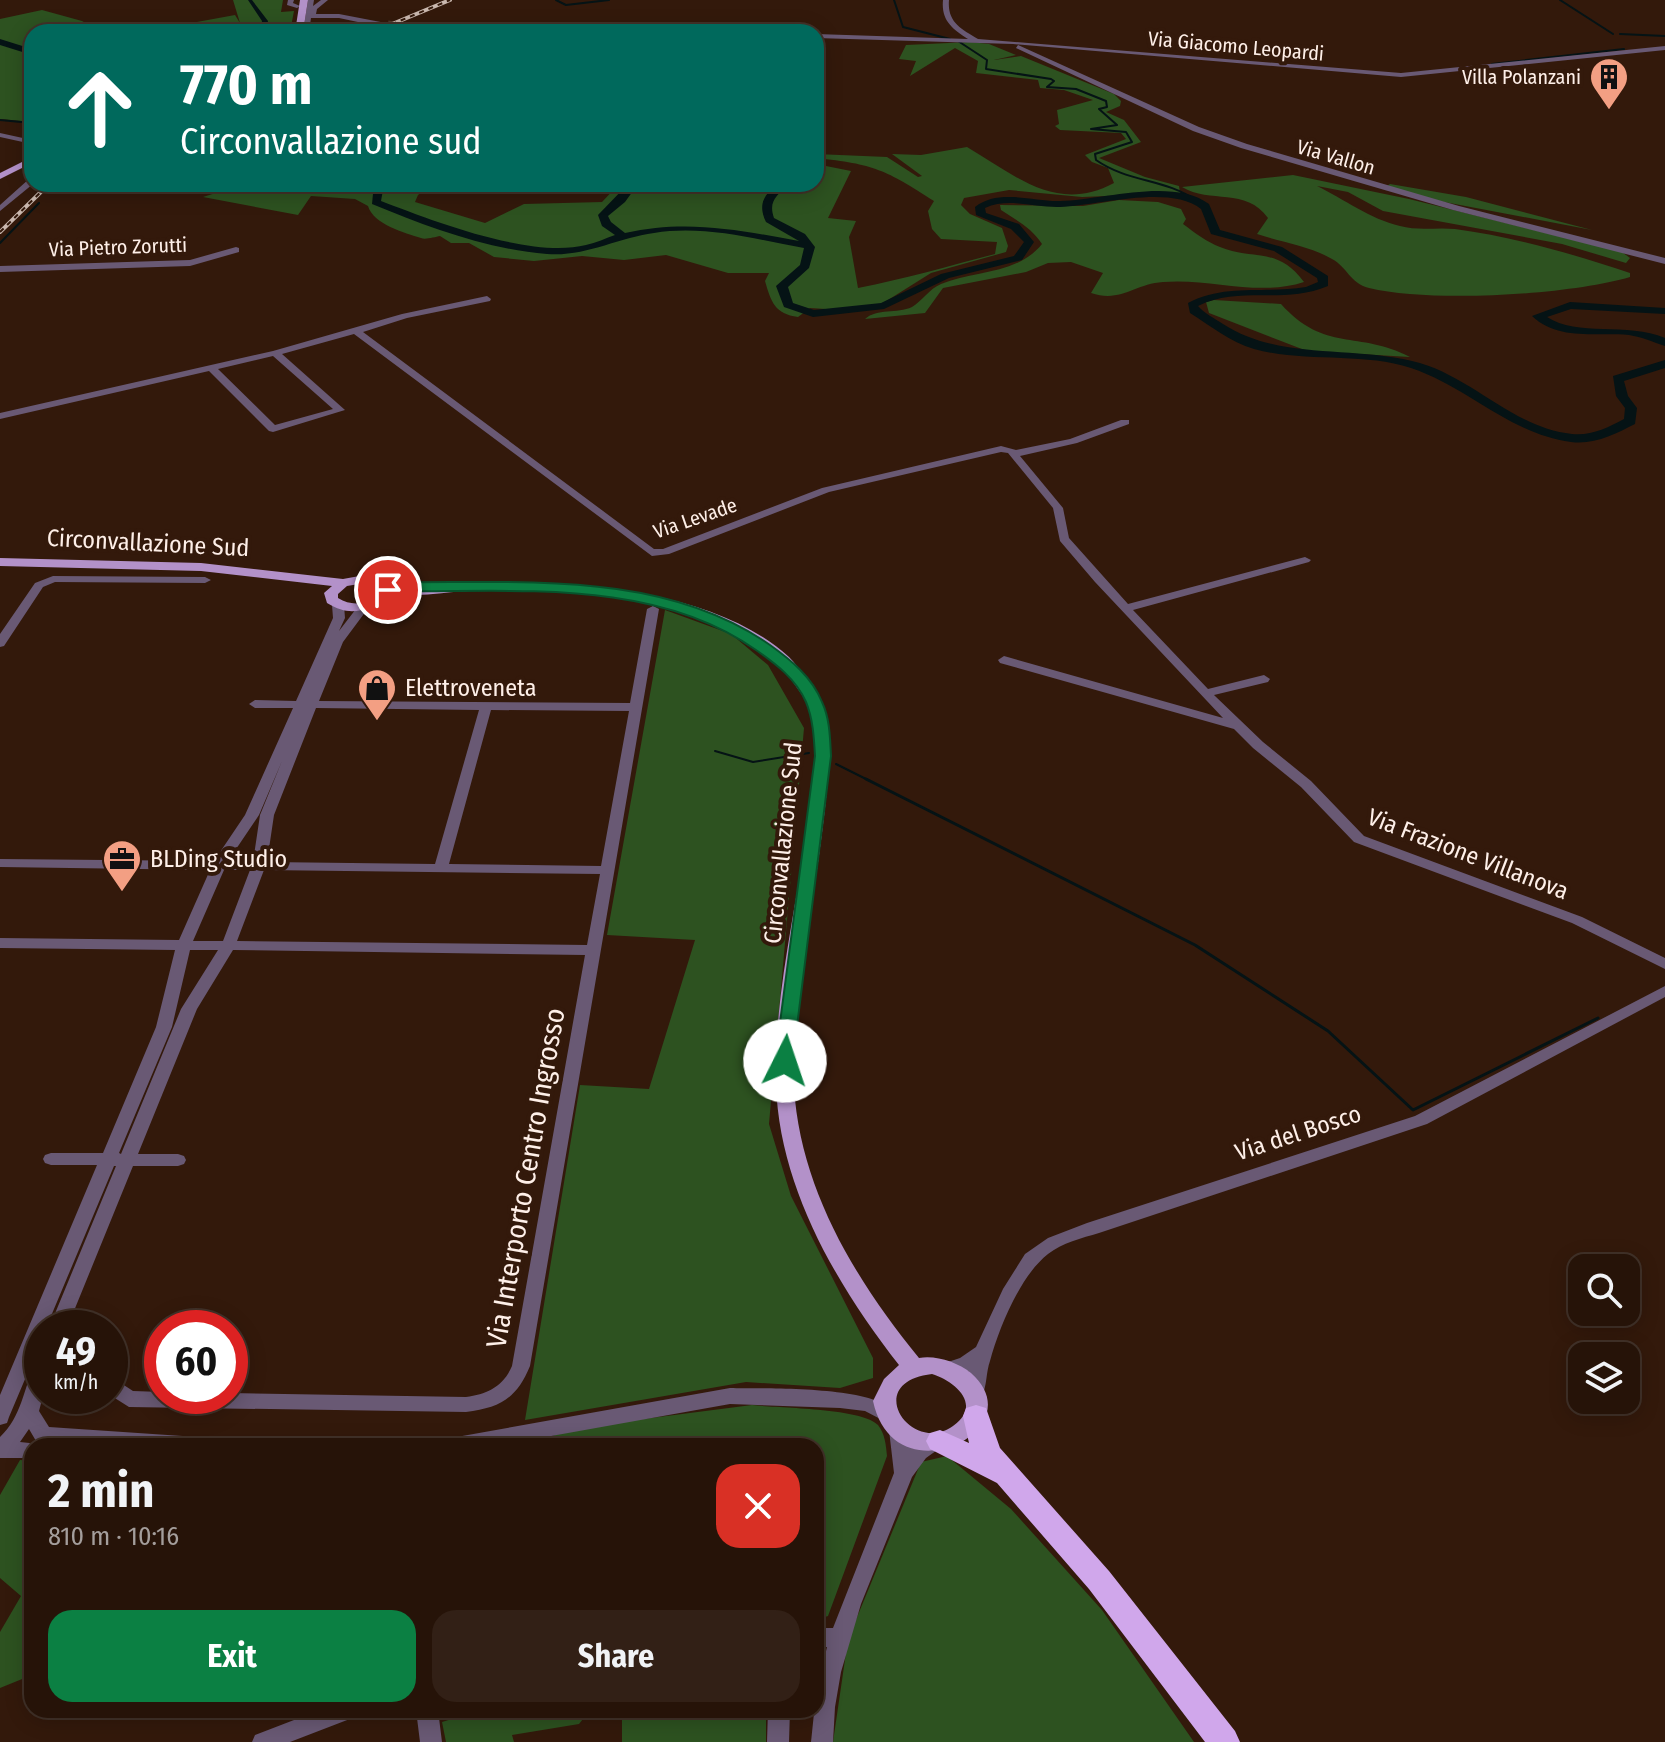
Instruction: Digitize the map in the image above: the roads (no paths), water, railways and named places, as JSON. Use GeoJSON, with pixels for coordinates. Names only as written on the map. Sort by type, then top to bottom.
{"type":"FeatureCollection","features":[{"type":"Feature","properties":{"kind":"highway"},"geometry":{"type":"LineString","coordinates":[[975,1404],[979,1436],[1008,1478],[1089,1568],[1224,1742]]}},
{"type":"Feature","properties":{"kind":"highway"},"geometry":{"type":"LineString","coordinates":[[936,1442],[1008,1478]]}},
{"type":"Feature","properties":{"kind":"main road"},"geometry":{"type":"LineString","coordinates":[[300,2],[308,16],[304,24]]}},
{"type":"Feature","properties":{"kind":"main road"},"geometry":{"type":"LineString","coordinates":[[0,173],[24,163]]}},
{"type":"Feature","properties":{"kind":"main road","name":"Circonvallazione Sud"},"geometry":{"type":"LineString","coordinates":[[0,562],[201,567],[292,580]]}},
{"type":"Feature","properties":{"kind":"main road"},"geometry":{"type":"LineString","coordinates":[[292,580],[343,583],[372,580],[386,592],[363,607],[335,599],[292,580]]}},
{"type":"Feature","properties":{"kind":"main road"},"geometry":{"type":"LineString","coordinates":[[335,599],[343,583]]}},
{"type":"Feature","properties":{"kind":"main road","name":"Circonvallazione Sud"},"geometry":{"type":"LineString","coordinates":[[386,592],[575,589],[658,600],[714,618],[740,631],[786,663],[802,682],[814,702],[821,726],[823,756],[788,1021],[786,1100],[797,1152],[826,1233],[855,1289],[888,1338],[901,1376]]}},
{"type":"Feature","properties":{"kind":"main road"},"geometry":{"type":"LineString","coordinates":[[932,1365],[949,1369],[967,1381],[975,1404],[959,1436],[936,1442],[920,1441],[893,1422],[884,1401],[901,1376],[932,1365]]}},
{"type":"Feature","properties":{"kind":"street"},"geometry":{"type":"LineString","coordinates":[[291,0],[289,4],[300,2]]}},
{"type":"Feature","properties":{"kind":"street"},"geometry":{"type":"LineString","coordinates":[[307,24],[312,3],[322,0]]}},
{"type":"Feature","properties":{"kind":"street"},"geometry":{"type":"LineString","coordinates":[[308,16],[322,0]]}},
{"type":"Feature","properties":{"kind":"street"},"geometry":{"type":"LineString","coordinates":[[946,0],[944,17],[967,40]]}},
{"type":"Feature","properties":{"kind":"street"},"geometry":{"type":"LineString","coordinates":[[308,16],[339,16],[388,24]]}},
{"type":"Feature","properties":{"kind":"street","name":"Via Giacomo Leopardi"},"geometry":{"type":"LineString","coordinates":[[824,36],[1013,42],[1394,75],[1442,73],[1651,49],[1665,50]]}},
{"type":"Feature","properties":{"kind":"street","name":"Via Vallon"},"geometry":{"type":"LineString","coordinates":[[1013,42],[1196,129],[1244,146],[1471,212],[1665,261]]}},
{"type":"Feature","properties":{"kind":"street"},"geometry":{"type":"LineString","coordinates":[[0,135],[24,140]]}},
{"type":"Feature","properties":{"kind":"street"},"geometry":{"type":"LineString","coordinates":[[0,209],[24,188]]}},
{"type":"Feature","properties":{"kind":"street","name":"Via Pietro Zorutti"},"geometry":{"type":"LineString","coordinates":[[0,269],[190,263],[236,250]]}},
{"type":"Feature","properties":{"kind":"street"},"geometry":{"type":"LineString","coordinates":[[0,416],[275,353],[405,316],[487,299]]}},
{"type":"Feature","properties":{"kind":"street","name":"Via Levade"},"geometry":{"type":"LineString","coordinates":[[356,331],[652,553],[665,552],[826,490],[1001,449],[1014,454]]}},
{"type":"Feature","properties":{"kind":"street"},"geometry":{"type":"LineString","coordinates":[[212,368],[273,429],[340,410],[275,353]]}},
{"type":"Feature","properties":{"kind":"street"},"geometry":{"type":"LineString","coordinates":[[1014,454],[1073,441],[1125,422]]}},
{"type":"Feature","properties":{"kind":"street","name":"Via Frazione Villanova"},"geometry":{"type":"LineString","coordinates":[[1014,454],[1058,508],[1064,539],[1238,726],[1306,784],[1359,839],[1577,920],[1665,964]]}},
{"type":"Feature","properties":{"kind":"street"},"geometry":{"type":"LineString","coordinates":[[1126,608],[1305,560]]}},
{"type":"Feature","properties":{"kind":"street"},"geometry":{"type":"LineString","coordinates":[[0,643],[39,585],[53,579],[205,580]]}},
{"type":"Feature","properties":{"kind":"street"},"geometry":{"type":"LineString","coordinates":[[53,1310],[118,1159],[189,1009],[228,946],[259,866],[267,815],[305,704],[339,618],[335,599]]}},
{"type":"Feature","properties":{"kind":"street"},"geometry":{"type":"LineString","coordinates":[[64,1310],[168,1016],[184,945],[218,866],[252,815],[337,642],[363,607]]}},
{"type":"Feature","properties":{"kind":"street","name":"Via Interporto Centro Ingrosso"},"geometry":{"type":"LineString","coordinates":[[128,1398],[455,1405],[488,1401],[505,1391],[521,1366],[653,609]]}},
{"type":"Feature","properties":{"kind":"street","name":"Via Frazione Villanova"},"geometry":{"type":"LineString","coordinates":[[1004,660],[1238,726]]}},
{"type":"Feature","properties":{"kind":"street"},"geometry":{"type":"LineString","coordinates":[[1206,693],[1264,679]]}},
{"type":"Feature","properties":{"kind":"street"},"geometry":{"type":"LineString","coordinates":[[255,704],[636,707]]}},
{"type":"Feature","properties":{"kind":"street"},"geometry":{"type":"LineString","coordinates":[[441,868],[486,706]]}},
{"type":"Feature","properties":{"kind":"street"},"geometry":{"type":"LineString","coordinates":[[0,863],[608,870]]}},
{"type":"Feature","properties":{"kind":"street"},"geometry":{"type":"LineString","coordinates":[[0,943],[594,950]]}},
{"type":"Feature","properties":{"kind":"street","name":"Via del Bosco"},"geometry":{"type":"LineString","coordinates":[[975,1404],[974,1382],[1016,1277],[1042,1249],[1093,1228],[1421,1120],[1665,991]]}},
{"type":"Feature","properties":{"kind":"street"},"geometry":{"type":"LineString","coordinates":[[51,1159],[178,1160]]}},
{"type":"Feature","properties":{"kind":"street"},"geometry":{"type":"LineString","coordinates":[[949,1369],[966,1364],[986,1350]]}},
{"type":"Feature","properties":{"kind":"street"},"geometry":{"type":"LineString","coordinates":[[1,1411],[24,1370]]}},
{"type":"Feature","properties":{"kind":"street"},"geometry":{"type":"LineString","coordinates":[[840,1400],[901,1376]]}},
{"type":"Feature","properties":{"kind":"street"},"geometry":{"type":"LineString","coordinates":[[493,1438],[697,1399],[758,1395],[840,1400],[868,1404],[893,1422],[904,1473]]}},
{"type":"Feature","properties":{"kind":"street"},"geometry":{"type":"LineString","coordinates":[[0,1450],[16,1434],[28,1414]]}},
{"type":"Feature","properties":{"kind":"street"},"geometry":{"type":"LineString","coordinates":[[30,1414],[43,1435],[58,1438]]}},
{"type":"Feature","properties":{"kind":"street"},"geometry":{"type":"LineString","coordinates":[[822,1742],[827,1683],[840,1637],[904,1473],[919,1452],[936,1442]]}},
{"type":"Feature","properties":{"kind":"street"},"geometry":{"type":"LineString","coordinates":[[0,1450],[24,1450]]}},
{"type":"Feature","properties":{"kind":"street"},"geometry":{"type":"LineString","coordinates":[[824,1638],[840,1637]]}},
{"type":"Feature","properties":{"kind":"street"},"geometry":{"type":"LineString","coordinates":[[263,1742],[326,1718]]}},
{"type":"Feature","properties":{"kind":"street"},"geometry":{"type":"LineString","coordinates":[[428,1718],[431,1742]]}},
{"type":"Feature","properties":{"kind":"street"},"geometry":{"type":"LineString","coordinates":[[778,1742],[779,1718]]}},
{"type":"Feature","properties":{"kind":"waterway"},"geometry":{"type":"LineString","coordinates":[[250,0],[264,24]]}},
{"type":"Feature","properties":{"kind":"waterway"},"geometry":{"type":"LineString","coordinates":[[556,0],[566,5],[609,0]]}},
{"type":"Feature","properties":{"kind":"waterway"},"geometry":{"type":"LineString","coordinates":[[894,0],[903,27],[950,39]]}},
{"type":"Feature","properties":{"kind":"waterway"},"geometry":{"type":"LineString","coordinates":[[1560,0],[1613,34]]}},
{"type":"Feature","properties":{"kind":"waterway"},"geometry":{"type":"LineString","coordinates":[[1620,34],[1665,36]]}},
{"type":"Feature","properties":{"kind":"waterway"},"geometry":{"type":"LineString","coordinates":[[958,41],[987,60],[986,69],[1051,79],[1054,81],[1047,87],[1076,89],[1106,101],[1107,107],[1099,109],[1117,125],[1091,129],[1126,132],[1132,142],[1095,154],[1096,160],[1121,173],[1172,188],[1197,201]]}},
{"type":"Feature","properties":{"kind":"waterway"},"geometry":{"type":"LineString","coordinates":[[0,42],[24,50]]}},
{"type":"Feature","properties":{"kind":"waterway"},"geometry":{"type":"LineString","coordinates":[[1492,64],[1624,49]]}},
{"type":"Feature","properties":{"kind":"waterway"},"geometry":{"type":"LineString","coordinates":[[0,120],[24,122]]}},
{"type":"Feature","properties":{"kind":"waterway"},"geometry":{"type":"LineString","coordinates":[[378,192],[376,202],[448,231],[548,251],[585,249],[620,237]]}},
{"type":"Feature","properties":{"kind":"waterway"},"geometry":{"type":"LineString","coordinates":[[620,237],[621,234],[606,224],[603,215],[627,192]]}},
{"type":"Feature","properties":{"kind":"waterway"},"geometry":{"type":"LineString","coordinates":[[774,192],[766,204],[770,220],[801,236],[810,247],[805,266],[782,286],[788,305],[813,314],[884,306],[945,276],[1018,258],[1029,242],[1015,227],[981,215],[980,207],[989,203],[1008,200],[1060,204],[1165,195],[1202,204],[1210,214],[1215,232],[1278,249],[1322,276],[1324,284],[1308,290],[1292,293],[1223,293],[1192,305],[1194,311],[1257,346],[1414,365],[1439,375],[1519,422],[1575,439],[1602,435],[1630,421],[1631,408],[1622,396],[1617,379],[1665,364]]}},
{"type":"Feature","properties":{"kind":"waterway"},"geometry":{"type":"LineString","coordinates":[[0,243],[39,203]]}},
{"type":"Feature","properties":{"kind":"waterway"},"geometry":{"type":"LineString","coordinates":[[620,237],[656,229],[710,228],[806,245]]}},
{"type":"Feature","properties":{"kind":"waterway"},"geometry":{"type":"LineString","coordinates":[[1665,311],[1570,305],[1538,316],[1565,329],[1631,332],[1665,342]]}},
{"type":"Feature","properties":{"kind":"waterway"},"geometry":{"type":"LineString","coordinates":[[715,751],[753,762],[809,753]]}},
{"type":"Feature","properties":{"kind":"waterway"},"geometry":{"type":"LineString","coordinates":[[836,764],[866,779]]}},
{"type":"Feature","properties":{"kind":"waterway"},"geometry":{"type":"LineString","coordinates":[[866,779],[870,781]]}},
{"type":"Feature","properties":{"kind":"waterway"},"geometry":{"type":"LineString","coordinates":[[866,779],[1195,945],[1328,1031],[1413,1110],[1598,1018]]}},
{"type":"Feature","properties":{"kind":"railway"},"geometry":{"type":"LineString","coordinates":[[392,24],[450,0]]}},
{"type":"Feature","properties":{"kind":"railway"},"geometry":{"type":"LineString","coordinates":[[0,232],[41,192]]}},
{"type":"Feature","properties":{"kind":"place","name":"Villa Polanzani"},"geometry":{"type":"Point","coordinates":[1609,111]}},
{"type":"Feature","properties":{"kind":"place","name":"Elettroveneta"},"geometry":{"type":"Point","coordinates":[377,722]}},
{"type":"Feature","properties":{"kind":"place","name":"BLDing Studio"},"geometry":{"type":"Point","coordinates":[122,893]}}]}
